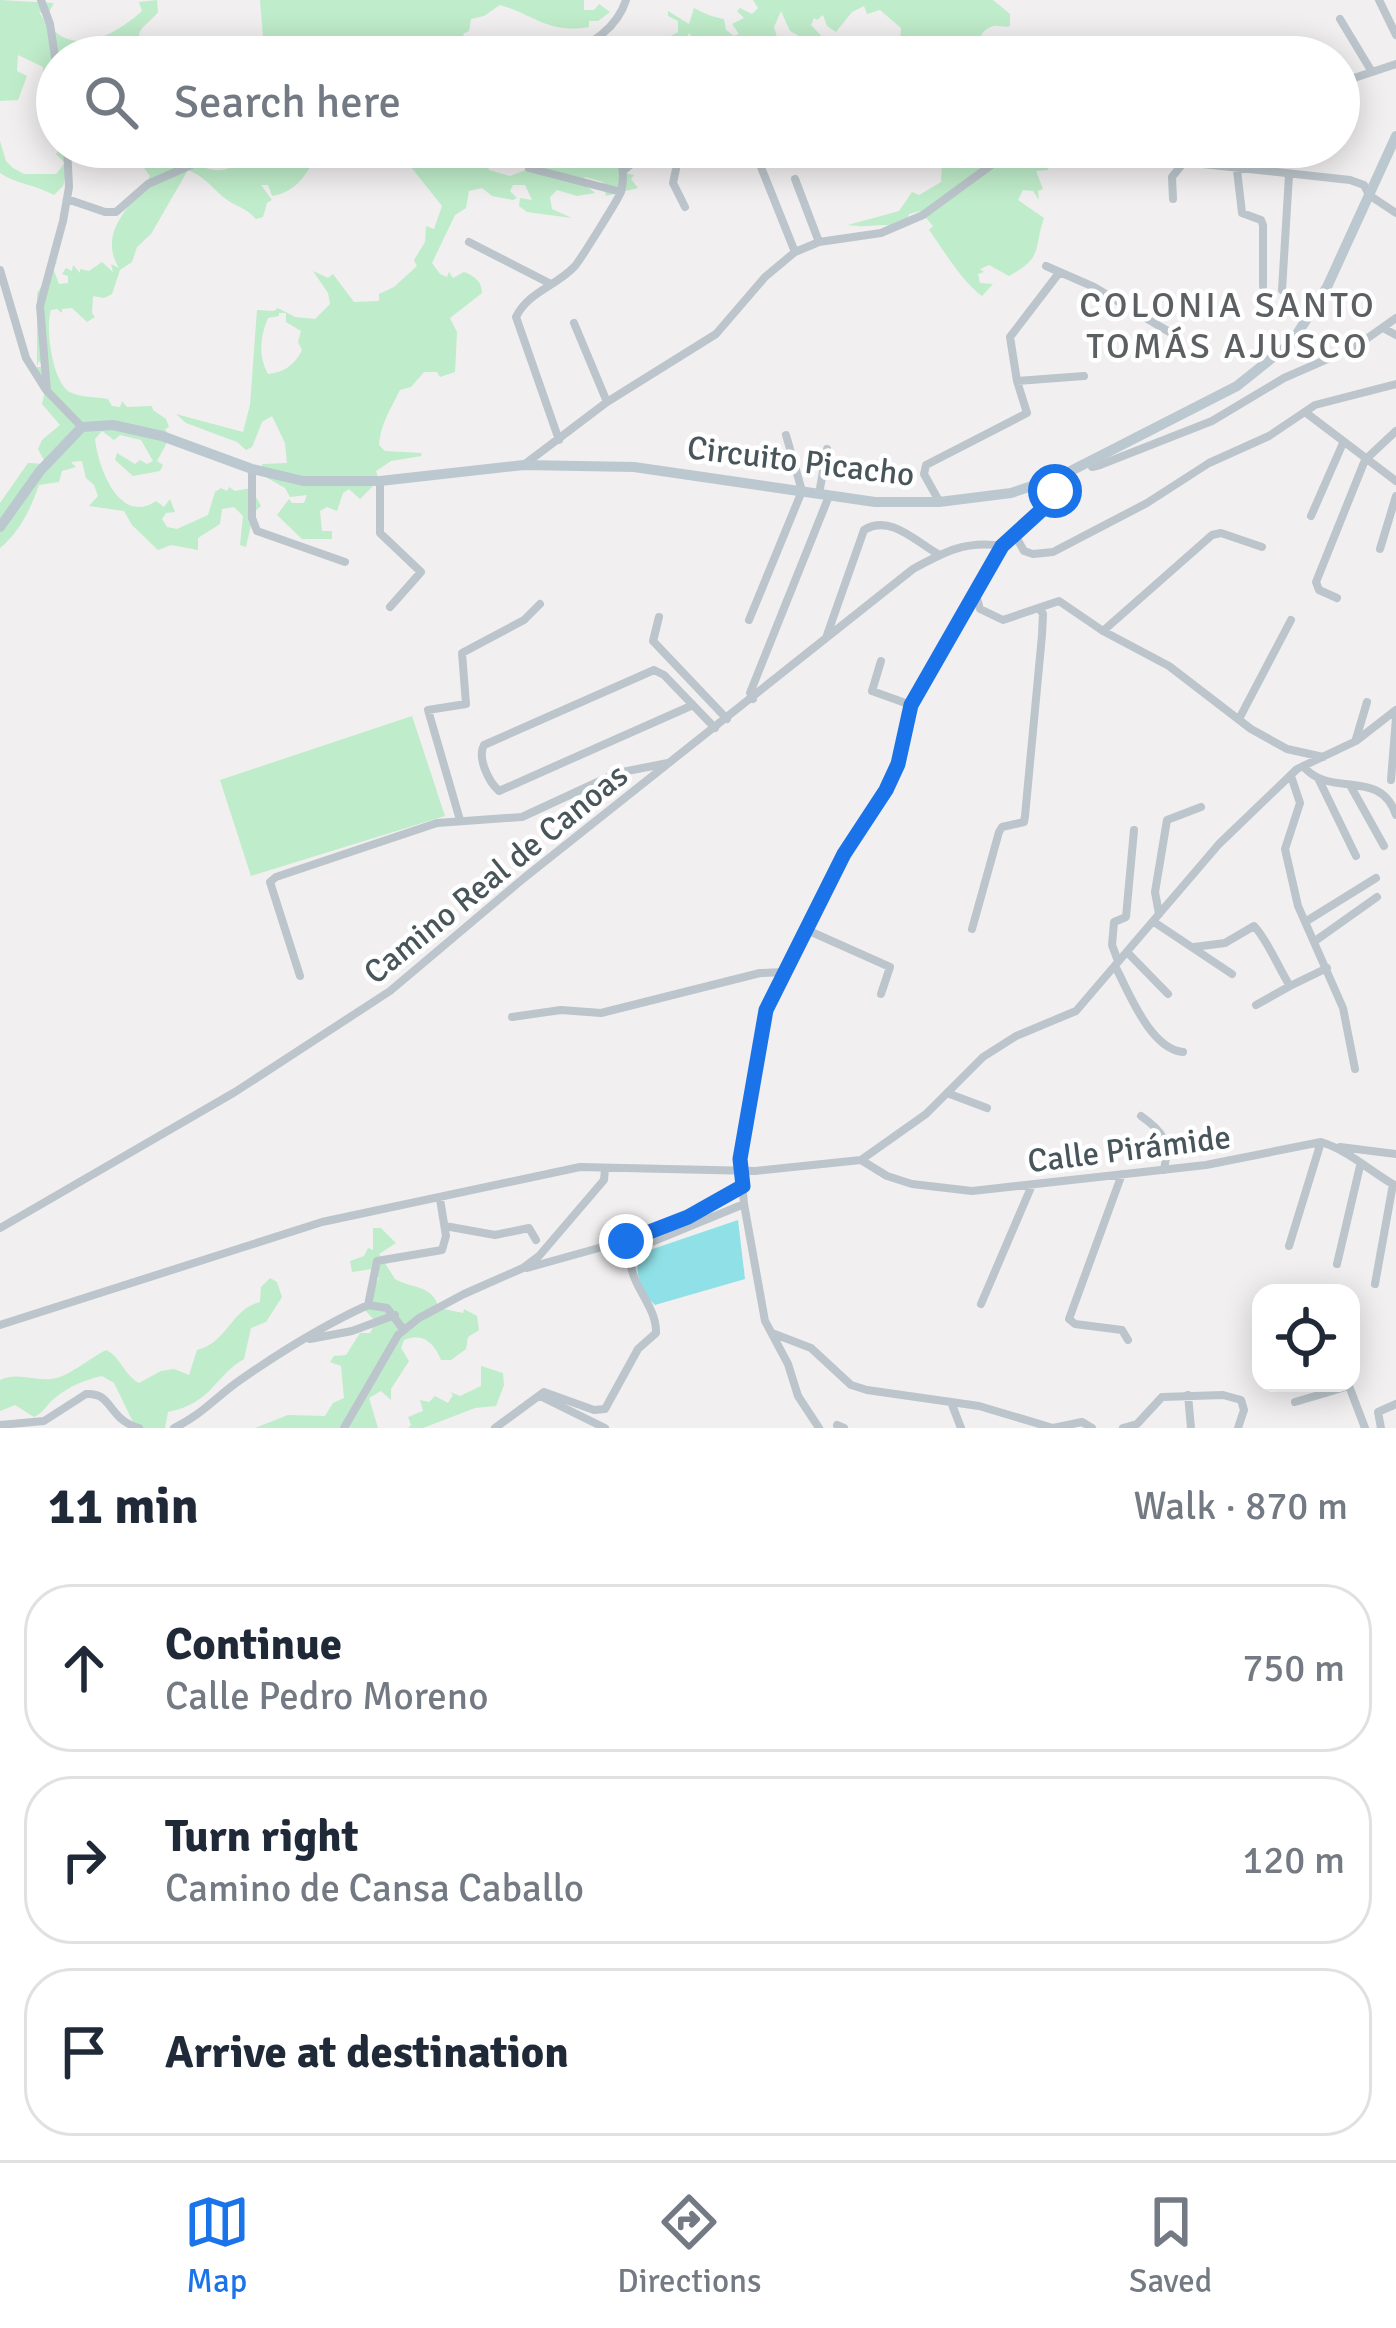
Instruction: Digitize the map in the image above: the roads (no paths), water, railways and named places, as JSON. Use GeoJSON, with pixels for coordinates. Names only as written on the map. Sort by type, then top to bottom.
{"type":"FeatureCollection","features":[{"type":"Feature","properties":{"kind":"main road","name":"Circuito Picacho"},"geometry":{"type":"LineString","coordinates":[[82,427],[113,425],[162,436],[303,482],[380,482],[524,465],[634,467],[875,502],[994,496],[1059,477],[1238,386],[1292,342],[1327,287],[1396,136]]}},
{"type":"Feature","properties":{"kind":"main road"},"geometry":{"type":"LineString","coordinates":[[0,527],[40,472],[82,427]]}},
{"type":"Feature","properties":{"kind":"street"},"geometry":{"type":"LineString","coordinates":[[41,0],[52,36]]}},
{"type":"Feature","properties":{"kind":"street"},"geometry":{"type":"LineString","coordinates":[[602,36],[622,13],[626,0]]}},
{"type":"Feature","properties":{"kind":"street"},"geometry":{"type":"LineString","coordinates":[[1379,0],[1396,35]]}},
{"type":"Feature","properties":{"kind":"street"},"geometry":{"type":"LineString","coordinates":[[1340,20],[1350,36]]}},
{"type":"Feature","properties":{"kind":"street"},"geometry":{"type":"LineString","coordinates":[[1360,52],[1372,72]]}},
{"type":"Feature","properties":{"kind":"street"},"geometry":{"type":"LineString","coordinates":[[1360,76],[1396,64]]}},
{"type":"Feature","properties":{"kind":"street"},"geometry":{"type":"LineString","coordinates":[[47,391],[40,306],[68,199],[68,168]]}},
{"type":"Feature","properties":{"kind":"street"},"geometry":{"type":"LineString","coordinates":[[68,199],[116,212],[158,178],[182,168]]}},
{"type":"Feature","properties":{"kind":"street"},"geometry":{"type":"LineString","coordinates":[[530,168],[621,192]]}},
{"type":"Feature","properties":{"kind":"street"},"geometry":{"type":"LineString","coordinates":[[559,440],[516,316],[549,283],[574,267],[621,192],[622,168]]}},
{"type":"Feature","properties":{"kind":"street"},"geometry":{"type":"LineString","coordinates":[[622,172],[627,168]]}},
{"type":"Feature","properties":{"kind":"street"},"geometry":{"type":"LineString","coordinates":[[676,168],[673,183],[686,207]]}},
{"type":"Feature","properties":{"kind":"street"},"geometry":{"type":"LineString","coordinates":[[761,168],[795,252]]}},
{"type":"Feature","properties":{"kind":"street"},"geometry":{"type":"LineString","coordinates":[[524,465],[608,403],[716,334],[795,252],[819,242],[881,233],[923,215],[987,168]]}},
{"type":"Feature","properties":{"kind":"street"},"geometry":{"type":"LineString","coordinates":[[1173,199],[1172,177],[1179,168]]}},
{"type":"Feature","properties":{"kind":"street"},"geometry":{"type":"LineString","coordinates":[[1224,168],[1350,180],[1364,185],[1369,195],[1396,213]]}},
{"type":"Feature","properties":{"kind":"street"},"geometry":{"type":"LineString","coordinates":[[1237,170],[1242,213],[1263,225],[1263,286]]}},
{"type":"Feature","properties":{"kind":"street"},"geometry":{"type":"LineString","coordinates":[[1282,290],[1289,175]]}},
{"type":"Feature","properties":{"kind":"street"},"geometry":{"type":"LineString","coordinates":[[795,178],[819,242]]}},
{"type":"Feature","properties":{"kind":"street"},"geometry":{"type":"LineString","coordinates":[[469,242],[549,283]]}},
{"type":"Feature","properties":{"kind":"street"},"geometry":{"type":"LineString","coordinates":[[1046,266],[1094,287],[1171,333]]}},
{"type":"Feature","properties":{"kind":"street"},"geometry":{"type":"LineString","coordinates":[[0,270],[26,358],[47,391],[82,427]]}},
{"type":"Feature","properties":{"kind":"street"},"geometry":{"type":"LineString","coordinates":[[939,502],[924,474],[926,465],[1028,409],[1017,381],[1010,337],[1059,273]]}},
{"type":"Feature","properties":{"kind":"street"},"geometry":{"type":"LineString","coordinates":[[1089,461],[1092,467],[1100,465],[1212,421],[1284,378],[1330,361],[1396,318]]}},
{"type":"Feature","properties":{"kind":"street"},"geometry":{"type":"LineString","coordinates":[[574,323],[608,403]]}},
{"type":"Feature","properties":{"kind":"street"},"geometry":{"type":"LineString","coordinates":[[1385,329],[1396,335]]}},
{"type":"Feature","properties":{"kind":"street"},"geometry":{"type":"LineString","coordinates":[[1017,381],[1084,376]]}},
{"type":"Feature","properties":{"kind":"street"},"geometry":{"type":"LineString","coordinates":[[1016,537],[1033,554],[1053,552],[1305,412],[1336,398],[1396,384]]}},
{"type":"Feature","properties":{"kind":"street"},"geometry":{"type":"LineString","coordinates":[[1305,412],[1396,481]]}},
{"type":"Feature","properties":{"kind":"street"},"geometry":{"type":"LineString","coordinates":[[1337,598],[1319,590],[1316,582],[1366,460],[1396,431]]}},
{"type":"Feature","properties":{"kind":"street"},"geometry":{"type":"LineString","coordinates":[[749,620],[802,491],[786,435]]}},
{"type":"Feature","properties":{"kind":"street"},"geometry":{"type":"LineString","coordinates":[[1311,516],[1343,443]]}},
{"type":"Feature","properties":{"kind":"street"},"geometry":{"type":"LineString","coordinates":[[753,699],[751,693],[824,495],[827,448]]}},
{"type":"Feature","properties":{"kind":"street"},"geometry":{"type":"LineString","coordinates":[[252,469],[256,531],[345,562]]}},
{"type":"Feature","properties":{"kind":"street"},"geometry":{"type":"LineString","coordinates":[[815,1426],[798,1396],[759,1296],[744,1204],[741,1171],[762,1021],[844,854],[886,790],[898,764],[911,705],[1002,546],[1047,505],[1059,477]]}},
{"type":"Feature","properties":{"kind":"street"},"geometry":{"type":"LineString","coordinates":[[380,482],[380,533],[421,572],[390,608]]}},
{"type":"Feature","properties":{"kind":"street"},"geometry":{"type":"LineString","coordinates":[[1380,549],[1396,496]]}},
{"type":"Feature","properties":{"kind":"street"},"geometry":{"type":"LineString","coordinates":[[825,640],[864,530],[880,524],[907,533],[939,555]]}},
{"type":"Feature","properties":{"kind":"street"},"geometry":{"type":"LineString","coordinates":[[1103,631],[1212,535],[1221,533],[1262,547]]}},
{"type":"Feature","properties":{"kind":"street","name":"Camino Real de Canoas"},"geometry":{"type":"LineString","coordinates":[[0,1228],[235,1092],[390,991],[524,878],[913,569],[972,543],[1002,546]]}},
{"type":"Feature","properties":{"kind":"street"},"geometry":{"type":"LineString","coordinates":[[975,593],[980,609],[994,618],[1012,620],[1059,601],[1169,666],[1287,749],[1325,758]]}},
{"type":"Feature","properties":{"kind":"street"},"geometry":{"type":"LineString","coordinates":[[460,820],[428,710],[466,704],[462,653],[524,620],[540,604]]}},
{"type":"Feature","properties":{"kind":"street"},"geometry":{"type":"LineString","coordinates":[[972,928],[1001,827],[1024,822],[1042,635],[1039,608]]}},
{"type":"Feature","properties":{"kind":"street"},"geometry":{"type":"LineString","coordinates":[[659,617],[653,641],[727,719]]}},
{"type":"Feature","properties":{"kind":"street"},"geometry":{"type":"LineString","coordinates":[[1239,719],[1291,620]]}},
{"type":"Feature","properties":{"kind":"street"},"geometry":{"type":"LineString","coordinates":[[880,661],[872,691],[911,705]]}},
{"type":"Feature","properties":{"kind":"street"},"geometry":{"type":"LineString","coordinates":[[693,705],[506,789],[492,784],[481,756],[484,745],[654,670],[664,675],[716,728]]}},
{"type":"Feature","properties":{"kind":"street"},"geometry":{"type":"LineString","coordinates":[[1356,741],[1367,702]]}},
{"type":"Feature","properties":{"kind":"street"},"geometry":{"type":"LineString","coordinates":[[0,1325],[322,1222],[580,1167],[741,1171],[861,1160],[910,1127],[1000,1047],[1076,1011],[1219,844],[1291,776],[1396,714]]}},
{"type":"Feature","properties":{"kind":"street"},"geometry":{"type":"LineString","coordinates":[[1391,780],[1396,714]]}},
{"type":"Feature","properties":{"kind":"street"},"geometry":{"type":"LineString","coordinates":[[300,976],[270,882],[395,835],[460,820],[522,817],[617,773],[675,761]]}},
{"type":"Feature","properties":{"kind":"street"},"geometry":{"type":"LineString","coordinates":[[1303,766],[1319,778],[1383,791],[1396,814]]}},
{"type":"Feature","properties":{"kind":"street"},"geometry":{"type":"LineString","coordinates":[[1291,776],[1300,803],[1285,849],[1305,922],[1343,1008],[1355,1070]]}},
{"type":"Feature","properties":{"kind":"street"},"geometry":{"type":"LineString","coordinates":[[1319,778],[1356,856]]}},
{"type":"Feature","properties":{"kind":"street"},"geometry":{"type":"LineString","coordinates":[[1350,785],[1384,846]]}},
{"type":"Feature","properties":{"kind":"street"},"geometry":{"type":"LineString","coordinates":[[1201,807],[1167,820],[1154,892],[1157,918],[1232,974]]}},
{"type":"Feature","properties":{"kind":"street"},"geometry":{"type":"LineString","coordinates":[[1134,830],[1126,917],[1114,922],[1116,963],[1156,1035],[1168,1049],[1184,1052]]}},
{"type":"Feature","properties":{"kind":"street"},"geometry":{"type":"LineString","coordinates":[[1305,922],[1376,878]]}},
{"type":"Feature","properties":{"kind":"street"},"geometry":{"type":"LineString","coordinates":[[1315,941],[1377,897]]}},
{"type":"Feature","properties":{"kind":"street"},"geometry":{"type":"LineString","coordinates":[[1194,947],[1225,943],[1254,926],[1260,929],[1268,952],[1290,986]]}},
{"type":"Feature","properties":{"kind":"street"},"geometry":{"type":"LineString","coordinates":[[807,930],[890,967],[881,994]]}},
{"type":"Feature","properties":{"kind":"street"},"geometry":{"type":"LineString","coordinates":[[1127,952],[1168,994]]}},
{"type":"Feature","properties":{"kind":"street"},"geometry":{"type":"LineString","coordinates":[[1256,1005],[1328,968]]}},
{"type":"Feature","properties":{"kind":"street"},"geometry":{"type":"LineString","coordinates":[[512,1017],[560,1010],[601,1013],[760,973],[785,972]]}},
{"type":"Feature","properties":{"kind":"street"},"geometry":{"type":"LineString","coordinates":[[947,1093],[987,1108]]}},
{"type":"Feature","properties":{"kind":"street"},"geometry":{"type":"LineString","coordinates":[[1142,1116],[1163,1132],[1167,1146],[1164,1170]]}},
{"type":"Feature","properties":{"kind":"street"},"geometry":{"type":"LineString","coordinates":[[1289,1246],[1321,1142]]}},
{"type":"Feature","properties":{"kind":"street","name":"Calle Pirámide"},"geometry":{"type":"LineString","coordinates":[[861,1160],[887,1176],[940,1190],[1206,1166],[1321,1142],[1339,1147],[1360,1166],[1395,1185]]}},
{"type":"Feature","properties":{"kind":"street"},"geometry":{"type":"LineString","coordinates":[[1339,1147],[1396,1154]]}},
{"type":"Feature","properties":{"kind":"street"},"geometry":{"type":"LineString","coordinates":[[1337,1264],[1360,1166]]}},
{"type":"Feature","properties":{"kind":"street"},"geometry":{"type":"LineString","coordinates":[[344,1428],[403,1330],[464,1294],[524,1268],[604,1180],[605,1169]]}},
{"type":"Feature","properties":{"kind":"street"},"geometry":{"type":"LineString","coordinates":[[1122,1174],[1069,1319],[1075,1324],[1121,1330],[1128,1340]]}},
{"type":"Feature","properties":{"kind":"street"},"geometry":{"type":"LineString","coordinates":[[980,1304],[1032,1185]]}},
{"type":"Feature","properties":{"kind":"street"},"geometry":{"type":"LineString","coordinates":[[1376,1284],[1395,1185]]}},
{"type":"Feature","properties":{"kind":"street"},"geometry":{"type":"LineString","coordinates":[[524,1268],[649,1234],[743,1186]]}},
{"type":"Feature","properties":{"kind":"street"},"geometry":{"type":"LineString","coordinates":[[368,1305],[377,1261],[442,1250],[446,1226],[440,1199]]}},
{"type":"Feature","properties":{"kind":"street"},"geometry":{"type":"LineString","coordinates":[[495,1428],[544,1392],[594,1410],[605,1409],[638,1349],[656,1334],[655,1315],[640,1295],[630,1258],[637,1248],[744,1204]]}},
{"type":"Feature","properties":{"kind":"street"},"geometry":{"type":"LineString","coordinates":[[446,1226],[495,1235],[529,1228],[536,1240]]}},
{"type":"Feature","properties":{"kind":"street"},"geometry":{"type":"LineString","coordinates":[[174,1428],[196,1418],[224,1392],[304,1340],[368,1305],[387,1308],[403,1330]]}},
{"type":"Feature","properties":{"kind":"street"},"geometry":{"type":"LineString","coordinates":[[304,1340],[352,1331],[395,1315]]}},
{"type":"Feature","properties":{"kind":"street"},"geometry":{"type":"LineString","coordinates":[[772,1333],[811,1348],[851,1385],[951,1401],[1053,1428],[1082,1421],[1092,1428]]}},
{"type":"Feature","properties":{"kind":"street"},"geometry":{"type":"LineString","coordinates":[[1295,1402],[1325,1392]]}},
{"type":"Feature","properties":{"kind":"street"},"geometry":{"type":"LineString","coordinates":[[1352,1392],[1365,1428]]}},
{"type":"Feature","properties":{"kind":"street"},"geometry":{"type":"LineString","coordinates":[[0,1425],[44,1421],[86,1394],[96,1393],[104,1397],[117,1420],[139,1428]]}},
{"type":"Feature","properties":{"kind":"street"},"geometry":{"type":"LineString","coordinates":[[1188,1395],[1191,1428]]}},
{"type":"Feature","properties":{"kind":"street"},"geometry":{"type":"LineString","coordinates":[[1123,1428],[1138,1426],[1162,1397],[1223,1395],[1240,1400],[1244,1410],[1238,1428]]}},
{"type":"Feature","properties":{"kind":"street"},"geometry":{"type":"LineString","coordinates":[[538,1396],[605,1428]]}},
{"type":"Feature","properties":{"kind":"street"},"geometry":{"type":"LineString","coordinates":[[951,1401],[961,1428]]}},
{"type":"Feature","properties":{"kind":"street"},"geometry":{"type":"LineString","coordinates":[[1382,1428],[1378,1412],[1396,1404]]}},
{"type":"Feature","properties":{"kind":"street"},"geometry":{"type":"LineString","coordinates":[[1020,1418],[1025,1428]]}},
{"type":"Feature","properties":{"kind":"water"},"geometry":{"type":"Polygon","coordinates":[[[738,1220],[745,1279],[655,1305],[645,1294],[638,1254],[738,1220]]]}},
{"type":"Feature","properties":{"kind":"district","name":"COLONIA SANTO TOMÁS AJUSCO"},"geometry":{"type":"Point","coordinates":[1228,324]}}]}
